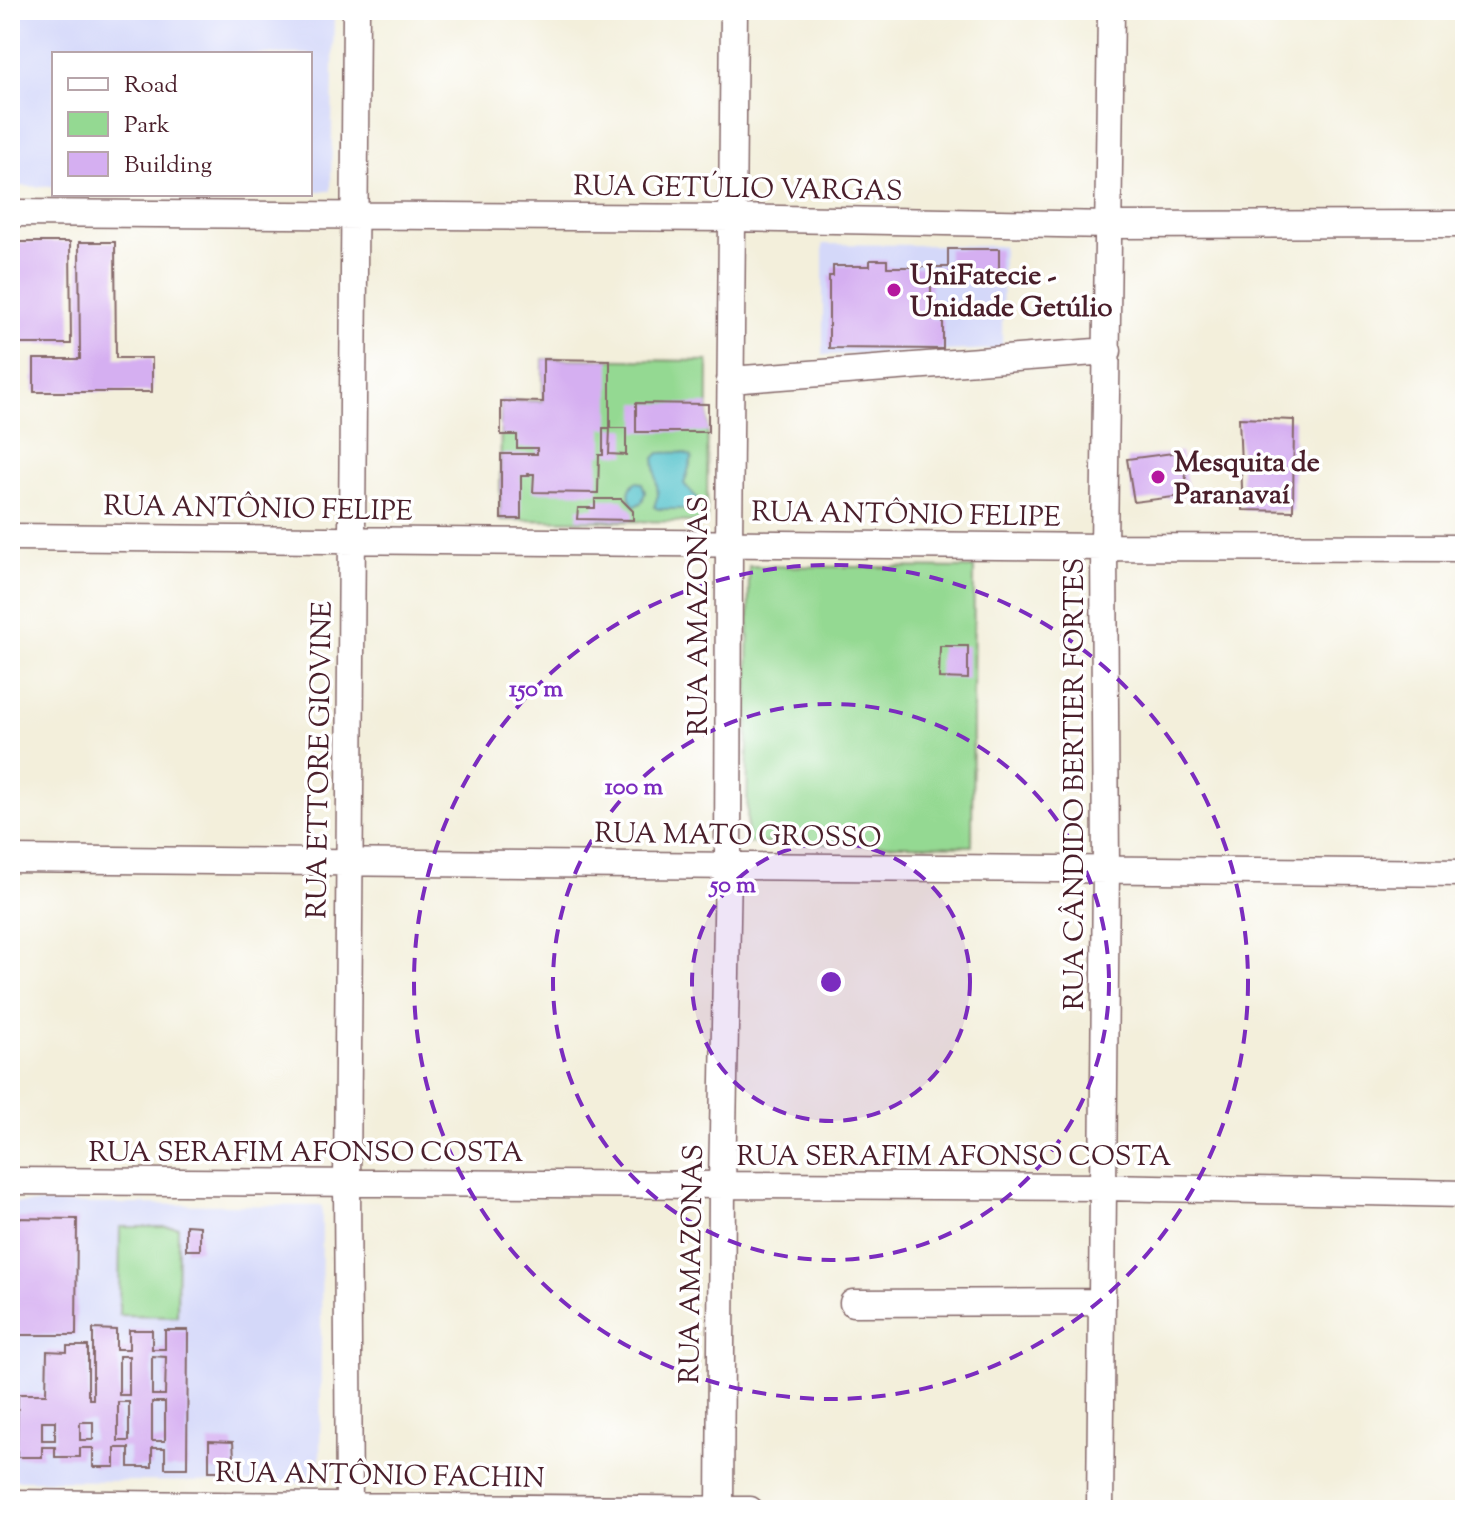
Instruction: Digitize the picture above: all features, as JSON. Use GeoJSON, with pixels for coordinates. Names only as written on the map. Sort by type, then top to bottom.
{"type":"FeatureCollection","features":[{"type":"Feature","properties":{"kind":"street","name":"RUA ETTORE GIOVINE"},"geometry":{"type":"LineString","coordinates":[[349,1508],[347,1184],[356,10]]}},
{"type":"Feature","properties":{"kind":"street","name":"RUA AMAZONAS"},"geometry":{"type":"LineString","coordinates":[[720,1510],[734,10]]}},
{"type":"Feature","properties":{"kind":"street","name":"RUA CÂNDIDO BERTIER FORTES"},"geometry":{"type":"LineString","coordinates":[[1100,1510],[1106,869],[1104,547],[1111,10]]}},
{"type":"Feature","properties":{"kind":"street","name":"RUA GETÚLIO VARGAS"},"geometry":{"type":"LineString","coordinates":[[10,213],[732,218],[1109,225],[1465,224]]}},
{"type":"Feature","properties":{"kind":"street"},"geometry":{"type":"LineString","coordinates":[[730,380],[1108,351]]}},
{"type":"Feature","properties":{"kind":"street","name":"RUA ANTÔNIO FELIPE"},"geometry":{"type":"LineString","coordinates":[[10,537],[1465,548]]}},
{"type":"Feature","properties":{"kind":"street","name":"RUA MATO GROSSO"},"geometry":{"type":"LineString","coordinates":[[10,859],[1465,873]]}},
{"type":"Feature","properties":{"kind":"street","name":"RUA SERAFIM AFONSO COSTA"},"geometry":{"type":"LineString","coordinates":[[10,1181],[1104,1187],[1465,1194]]}},
{"type":"Feature","properties":{"kind":"street"},"geometry":{"type":"LineString","coordinates":[[853,1303],[1101,1302]]}},
{"type":"Feature","properties":{"kind":"street","name":"RUA ANTÔNIO FACHIN"},"geometry":{"type":"LineString","coordinates":[[10,1503],[750,1510]]}},
{"type":"Feature","properties":{"kind":"shaded area"},"geometry":{"type":"Polygon","coordinates":[[[10,10],[334,10],[331,191],[312,191],[312,52],[52,52],[52,187],[10,186],[10,10]]]}},
{"type":"Feature","properties":{"kind":"shaded area"},"geometry":{"type":"Polygon","coordinates":[[[823,244],[1003,246],[1002,349],[823,355],[823,244]]]}},
{"type":"Feature","properties":{"kind":"shaded area"},"geometry":{"type":"Polygon","coordinates":[[[10,1203],[322,1206],[320,1483],[10,1480],[10,1203]]]}},
{"type":"Feature","properties":{"kind":"green space"},"geometry":{"type":"Polygon","coordinates":[[[543,359],[708,361],[707,522],[500,520],[501,401],[543,401],[543,359]]]}},
{"type":"Feature","properties":{"kind":"green space"},"geometry":{"type":"Polygon","coordinates":[[[749,566],[974,568],[972,846],[747,843],[749,566]]]}},
{"type":"Feature","properties":{"kind":"green space"},"geometry":{"type":"Polygon","coordinates":[[[120,1227],[178,1227],[177,1316],[119,1315],[120,1227]]]}},
{"type":"Feature","properties":{"kind":"water"},"geometry":{"type":"Polygon","coordinates":[[[659,453],[682,453],[692,458],[684,484],[698,499],[695,511],[654,507],[658,495],[654,458],[659,453]]]}},
{"type":"Feature","properties":{"kind":"water"},"geometry":{"type":"Polygon","coordinates":[[[635,482],[642,483],[645,492],[642,502],[635,506],[629,494],[635,482]]]}},
{"type":"Feature","properties":{"kind":"building"},"geometry":{"type":"Polygon","coordinates":[[[10,242],[70,242],[71,344],[10,344],[10,242]]]}},
{"type":"Feature","properties":{"kind":"building"},"geometry":{"type":"Polygon","coordinates":[[[79,242],[115,242],[116,358],[152,358],[152,392],[34,392],[34,359],[80,359],[79,242]]]}},
{"type":"Feature","properties":{"kind":"building"},"geometry":{"type":"Polygon","coordinates":[[[948,249],[999,249],[999,277],[931,277],[931,319],[943,319],[943,349],[829,348],[829,276],[833,276],[833,266],[870,266],[870,260],[887,260],[887,267],[948,267],[948,249]]]}},
{"type":"Feature","properties":{"kind":"building"},"geometry":{"type":"Polygon","coordinates":[[[543,359],[610,360],[610,428],[603,428],[598,493],[533,492],[534,474],[528,474],[521,476],[521,519],[501,519],[501,454],[537,454],[537,448],[517,448],[517,435],[501,435],[501,401],[543,402],[543,359]]]}},
{"type":"Feature","properties":{"kind":"building"},"geometry":{"type":"Polygon","coordinates":[[[636,403],[708,404],[708,432],[636,432],[636,403]]]}},
{"type":"Feature","properties":{"kind":"building"},"geometry":{"type":"Polygon","coordinates":[[[1239,418],[1294,420],[1293,511],[1243,510],[1239,418]]]}},
{"type":"Feature","properties":{"kind":"building"},"geometry":{"type":"Polygon","coordinates":[[[610,428],[626,428],[626,455],[609,454],[610,428]]]}},
{"type":"Feature","properties":{"kind":"building","name":"Mesquita de Paranavaí"},"geometry":{"type":"Polygon","coordinates":[[[1180,452],[1190,495],[1134,502],[1127,459],[1180,452]]]}},
{"type":"Feature","properties":{"kind":"building"},"geometry":{"type":"Polygon","coordinates":[[[595,499],[621,499],[633,511],[633,520],[577,519],[578,508],[595,508],[595,499]]]}},
{"type":"Feature","properties":{"kind":"building"},"geometry":{"type":"Polygon","coordinates":[[[940,646],[968,646],[968,679],[939,678],[940,646]]]}},
{"type":"Feature","properties":{"kind":"building"},"geometry":{"type":"Polygon","coordinates":[[[12,1218],[77,1219],[76,1335],[12,1335],[12,1218]]]}},
{"type":"Feature","properties":{"kind":"building"},"geometry":{"type":"Polygon","coordinates":[[[186,1225],[200,1226],[200,1250],[186,1250],[186,1225]]]}},
{"type":"Feature","properties":{"kind":"building"},"geometry":{"type":"Polygon","coordinates":[[[93,1329],[116,1330],[116,1349],[129,1349],[129,1330],[152,1330],[152,1349],[165,1349],[165,1330],[188,1330],[187,1468],[165,1468],[165,1448],[152,1448],[152,1467],[129,1467],[129,1448],[115,1448],[115,1467],[93,1467],[93,1448],[80,1448],[80,1457],[55,1457],[55,1447],[42,1447],[42,1457],[17,1457],[18,1394],[46,1394],[47,1351],[67,1352],[67,1346],[88,1346],[88,1395],[89,1399],[93,1399],[93,1329]],[[119,1356],[119,1395],[129,1395],[129,1356],[119,1356]],[[152,1356],[152,1395],[165,1395],[166,1357],[152,1356]],[[118,1402],[118,1441],[129,1441],[129,1402],[118,1402]],[[152,1402],[152,1441],[165,1441],[165,1402],[152,1402]],[[42,1421],[42,1440],[55,1440],[55,1421],[42,1421]],[[80,1422],[80,1440],[93,1440],[93,1422],[80,1422]]]}},
{"type":"Feature","properties":{"kind":"building"},"geometry":{"type":"Polygon","coordinates":[[[209,1441],[233,1442],[235,1471],[209,1471],[209,1441]]]}},
{"type":"Feature","properties":{"kind":"place","name":"UniFatecie - Unidade Getúlio"},"geometry":{"type":"Point","coordinates":[894,290]}},
{"type":"Feature","properties":{"kind":"place","name":"Mesquita de Paranavaí"},"geometry":{"type":"Point","coordinates":[1158,477]}}]}
